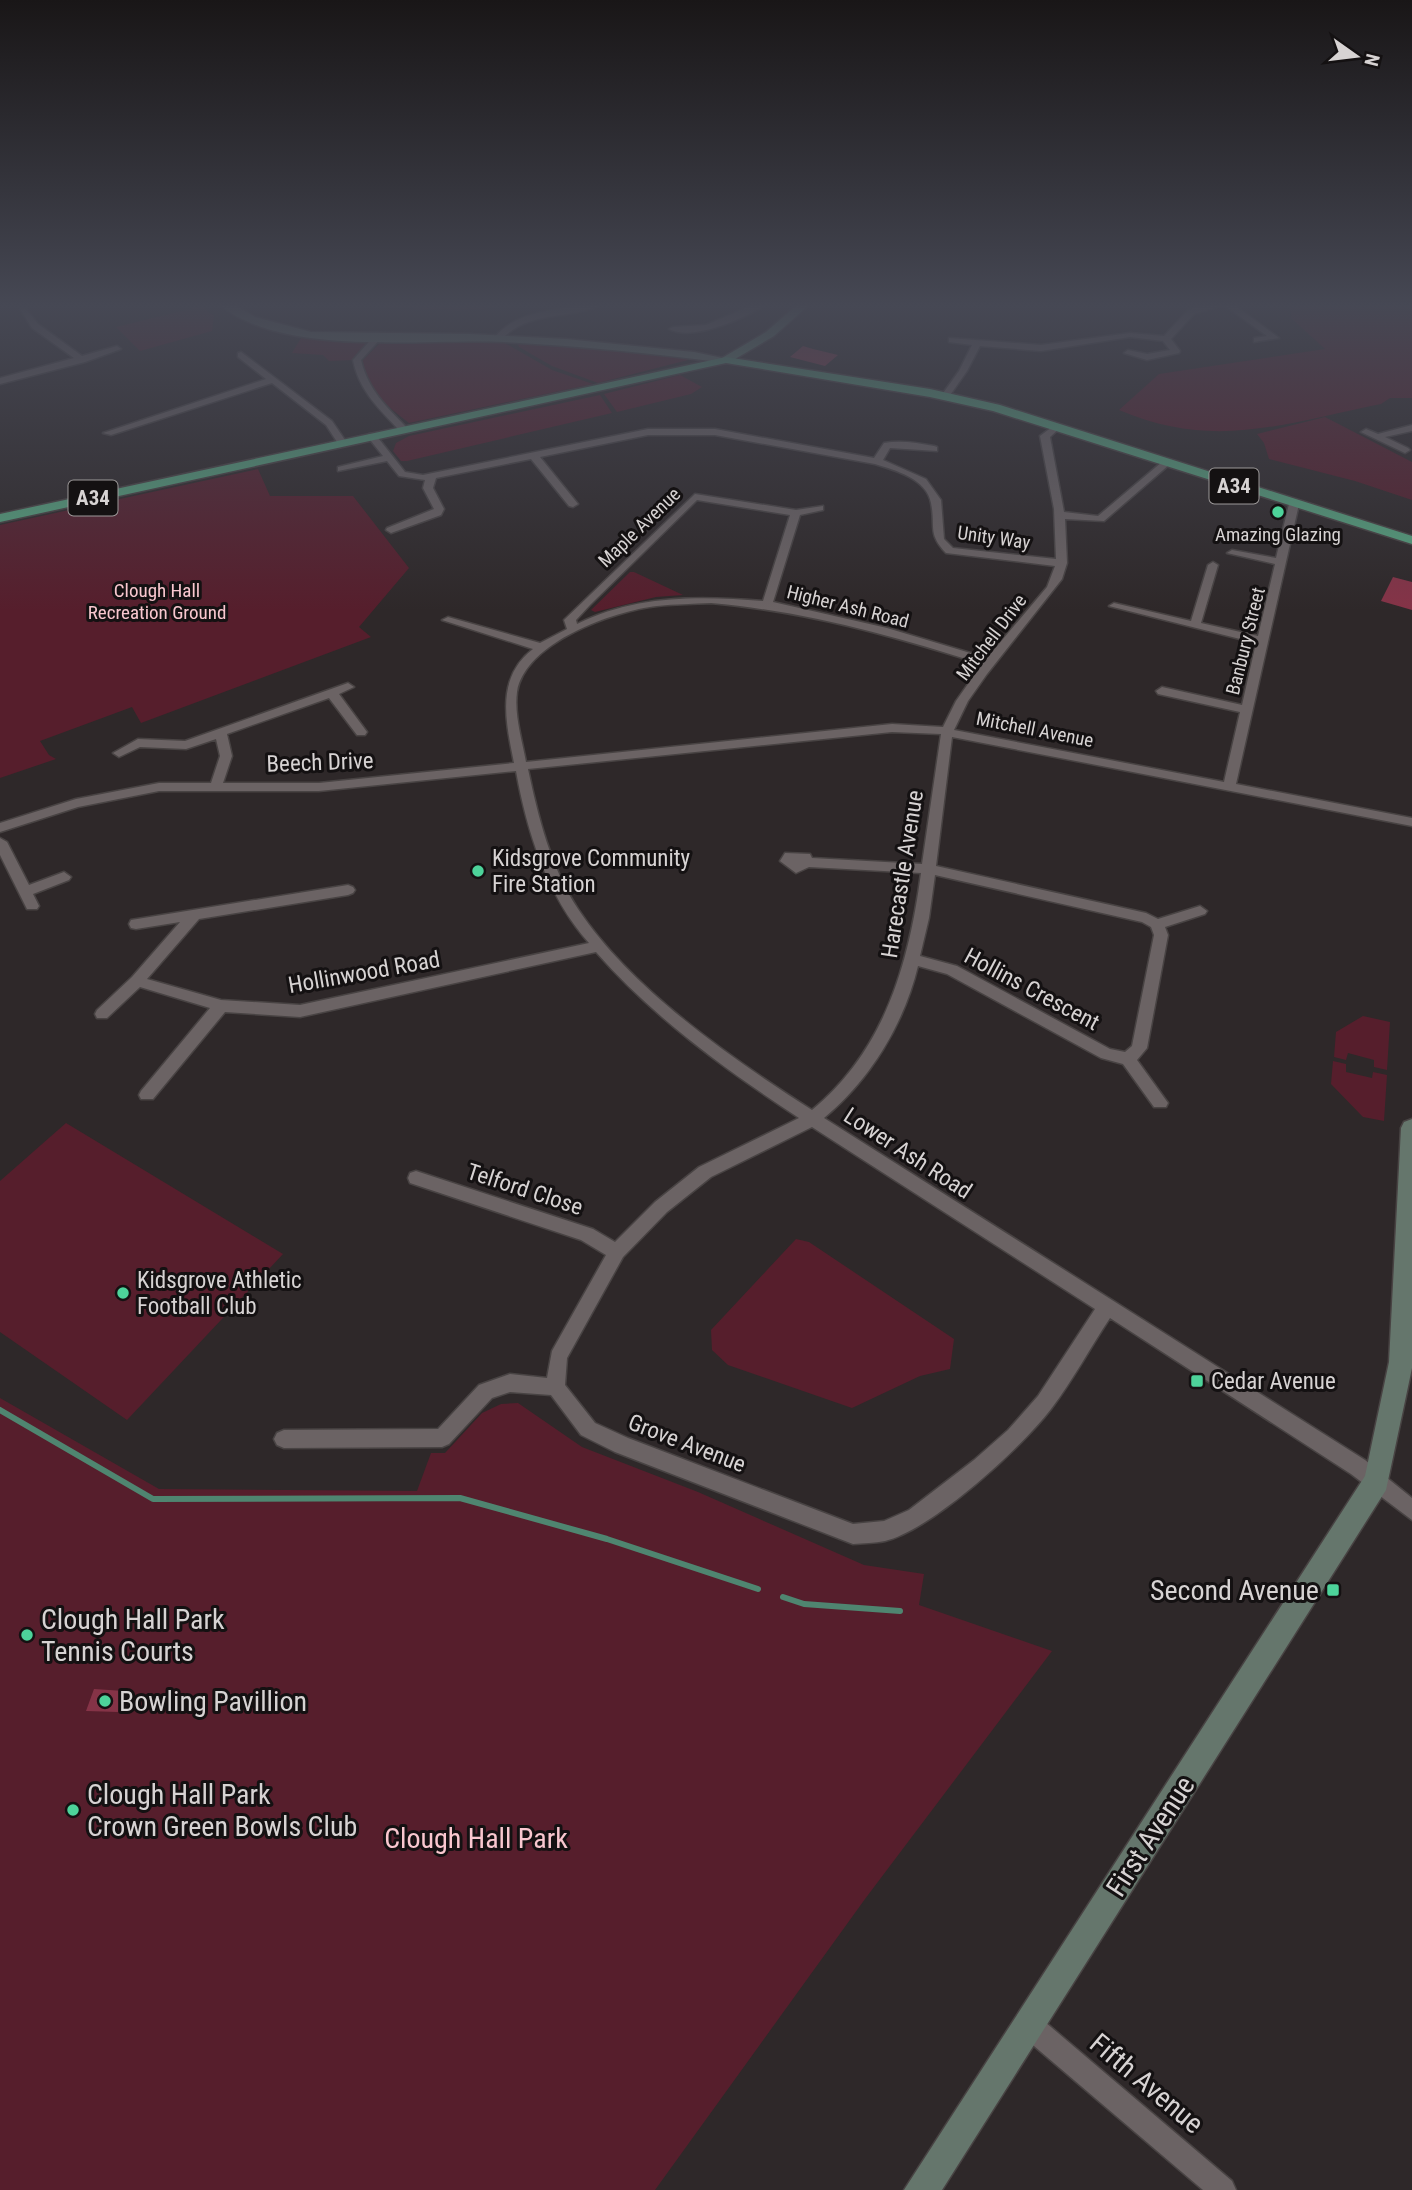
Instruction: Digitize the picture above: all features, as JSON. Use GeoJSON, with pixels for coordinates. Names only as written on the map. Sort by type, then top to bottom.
{"type":"FeatureCollection","features":[{"type":"Feature","properties":{"kind":"highway","name":"A34"},"geometry":{"type":"LineString","coordinates":[[0,518],[500,406]]}},
{"type":"Feature","properties":{"kind":"highway","name":"A34"},"geometry":{"type":"LineString","coordinates":[[988,406],[1412,540]]}},
{"type":"Feature","properties":{"kind":"main road"},"geometry":{"type":"LineString","coordinates":[[1377,1481],[1406,1364],[1412,1128]]}},
{"type":"Feature","properties":{"kind":"main road","name":"First Avenue"},"geometry":{"type":"LineString","coordinates":[[922,2190],[1377,1481]]}},
{"type":"Feature","properties":{"kind":"street"},"geometry":{"type":"LineString","coordinates":[[108,432],[189,406]]}},
{"type":"Feature","properties":{"kind":"street"},"geometry":{"type":"LineString","coordinates":[[307,406],[329,423],[342,443]]}},
{"type":"Feature","properties":{"kind":"street"},"geometry":{"type":"LineString","coordinates":[[381,406],[404,429]]}},
{"type":"Feature","properties":{"kind":"street"},"geometry":{"type":"LineString","coordinates":[[1056,427],[1045,436],[1059,515],[1062,563]]}},
{"type":"Feature","properties":{"kind":"street"},"geometry":{"type":"LineString","coordinates":[[1376,437],[1412,428]]}},
{"type":"Feature","properties":{"kind":"street","name":"Unity Way"},"geometry":{"type":"LineString","coordinates":[[372,436],[407,476],[431,478],[578,445],[668,431],[716,432],[877,461],[923,481],[936,500],[939,540],[950,551],[1062,563]]}},
{"type":"Feature","properties":{"kind":"street"},"geometry":{"type":"LineString","coordinates":[[1366,432],[1405,450]]}},
{"type":"Feature","properties":{"kind":"street"},"geometry":{"type":"LineString","coordinates":[[877,461],[887,445],[903,444],[934,449]]}},
{"type":"Feature","properties":{"kind":"street"},"geometry":{"type":"LineString","coordinates":[[534,456],[573,504]]}},
{"type":"Feature","properties":{"kind":"street"},"geometry":{"type":"LineString","coordinates":[[340,469],[389,458]]}},
{"type":"Feature","properties":{"kind":"street"},"geometry":{"type":"LineString","coordinates":[[1059,515],[1100,519],[1165,464]]}},
{"type":"Feature","properties":{"kind":"street"},"geometry":{"type":"LineString","coordinates":[[396,526],[437,513],[439,509],[428,488],[431,478]]}},
{"type":"Feature","properties":{"kind":"street","name":"Maple Avenue"},"geometry":{"type":"LineString","coordinates":[[572,627],[570,620],[586,603],[695,497],[796,513],[819,508]]}},
{"type":"Feature","properties":{"kind":"street","name":"Banbury Street"},"geometry":{"type":"LineString","coordinates":[[1229,787],[1294,504]]}},
{"type":"Feature","properties":{"kind":"street"},"geometry":{"type":"LineString","coordinates":[[767,605],[796,513]]}},
{"type":"Feature","properties":{"kind":"street"},"geometry":{"type":"LineString","coordinates":[[1232,553],[1282,562]]}},
{"type":"Feature","properties":{"kind":"street","name":"Mitchell Drive"},"geometry":{"type":"LineString","coordinates":[[947,732],[952,719],[991,663],[1056,580],[1062,563]]}},
{"type":"Feature","properties":{"kind":"street"},"geometry":{"type":"LineString","coordinates":[[1195,626],[1213,565]]}},
{"type":"Feature","properties":{"kind":"street","name":"Higher Ash Road"},"geometry":{"type":"LineString","coordinates":[[521,768],[509,696],[515,677],[540,647],[572,627],[608,614],[671,602],[715,601],[767,605],[846,620],[991,663]]}},
{"type":"Feature","properties":{"kind":"street"},"geometry":{"type":"LineString","coordinates":[[1114,606],[1264,641]]}},
{"type":"Feature","properties":{"kind":"street"},"geometry":{"type":"LineString","coordinates":[[448,620],[540,647]]}},
{"type":"Feature","properties":{"kind":"street"},"geometry":{"type":"LineString","coordinates":[[119,753],[129,741],[178,747],[348,687]]}},
{"type":"Feature","properties":{"kind":"street"},"geometry":{"type":"LineString","coordinates":[[1163,691],[1246,710]]}},
{"type":"Feature","properties":{"kind":"street"},"geometry":{"type":"LineString","coordinates":[[332,693],[361,732]]}},
{"type":"Feature","properties":{"kind":"street","name":"Mitchell Avenue"},"geometry":{"type":"LineString","coordinates":[[646,755],[892,728],[947,732],[1412,822]]}},
{"type":"Feature","properties":{"kind":"street","name":"Harecastle Avenue"},"geometry":{"type":"LineString","coordinates":[[812,1119],[835,1100],[869,1058],[886,1031],[913,959],[947,732]]}},
{"type":"Feature","properties":{"kind":"street"},"geometry":{"type":"LineString","coordinates":[[216,786],[226,756],[221,734]]}},
{"type":"Feature","properties":{"kind":"street","name":"Beech Drive"},"geometry":{"type":"LineString","coordinates":[[0,828],[76,803],[136,790],[216,786],[319,787],[646,755]]}},
{"type":"Feature","properties":{"kind":"street","name":"Lower Ash Road"},"geometry":{"type":"LineString","coordinates":[[521,768],[542,849],[566,900],[598,945],[695,1036],[812,1119],[1377,1481]]}},
{"type":"Feature","properties":{"kind":"street"},"geometry":{"type":"LineString","coordinates":[[0,842],[32,906]]}},
{"type":"Feature","properties":{"kind":"street"},"geometry":{"type":"LineString","coordinates":[[807,862],[928,869],[1069,899],[1146,918],[1157,924],[1161,935],[1139,1048],[1128,1059],[1160,1103]]}},
{"type":"Feature","properties":{"kind":"street"},"geometry":{"type":"LineString","coordinates":[[25,892],[64,877]]}},
{"type":"Feature","properties":{"kind":"street"},"geometry":{"type":"LineString","coordinates":[[136,924],[348,890]]}},
{"type":"Feature","properties":{"kind":"street"},"geometry":{"type":"LineString","coordinates":[[1157,924],[1200,911]]}},
{"type":"Feature","properties":{"kind":"street"},"geometry":{"type":"LineString","coordinates":[[102,1014],[137,981],[196,913]]}},
{"type":"Feature","properties":{"kind":"street","name":"Hollinwood Road"},"geometry":{"type":"LineString","coordinates":[[137,981],[221,1006],[300,1012],[585,951],[598,945]]}},
{"type":"Feature","properties":{"kind":"street","name":"Hollins Crescent"},"geometry":{"type":"LineString","coordinates":[[913,959],[952,970],[1106,1054],[1128,1059]]}},
{"type":"Feature","properties":{"kind":"street"},"geometry":{"type":"LineString","coordinates":[[147,1095],[221,1006]]}},
{"type":"Feature","properties":{"kind":"street"},"geometry":{"type":"LineString","coordinates":[[284,1439],[442,1438],[486,1391],[510,1383],[556,1387],[558,1357],[617,1252],[661,1207],[705,1172],[812,1119]]}},
{"type":"Feature","properties":{"kind":"street","name":"Telford Close"},"geometry":{"type":"LineString","coordinates":[[416,1178],[587,1234],[617,1252]]}},
{"type":"Feature","properties":{"kind":"street","name":"Grove Avenue"},"geometry":{"type":"LineString","coordinates":[[556,1387],[588,1429],[622,1445],[853,1534],[885,1531],[916,1517],[1015,1436],[1045,1402],[1107,1307]]}},
{"type":"Feature","properties":{"kind":"street"},"geometry":{"type":"LineString","coordinates":[[1377,1481],[1412,1510]]}},
{"type":"Feature","properties":{"kind":"street","name":"Fifth Avenue"},"geometry":{"type":"LineString","coordinates":[[1029,2025],[1223,2190]]}},
{"type":"Feature","properties":{"kind":"green space"},"geometry":{"type":"Polygon","coordinates":[[[389,406],[488,406],[409,423],[389,406]]]}},
{"type":"Feature","properties":{"kind":"green space"},"geometry":{"type":"Polygon","coordinates":[[[548,406],[607,406],[612,413],[401,461],[393,451],[396,443],[409,436],[548,406]]]}},
{"type":"Feature","properties":{"kind":"green space"},"geometry":{"type":"Polygon","coordinates":[[[613,406],[641,406],[617,412],[613,406]]]}},
{"type":"Feature","properties":{"kind":"green space"},"geometry":{"type":"Polygon","coordinates":[[[1123,406],[1371,406],[1281,425],[1219,431],[1187,429],[1154,422],[1119,410],[1123,406]]]}},
{"type":"Feature","properties":{"kind":"green space"},"geometry":{"type":"Polygon","coordinates":[[[1325,417],[1412,462],[1412,500],[1355,481],[1269,459],[1264,443],[1257,434],[1325,417]]]}},
{"type":"Feature","properties":{"kind":"green space","name":"Clough Hall Recreation Ground"},"geometry":{"type":"Polygon","coordinates":[[[258,469],[270,496],[353,496],[409,568],[359,627],[371,637],[141,723],[132,707],[40,741],[49,755],[56,759],[0,778],[0,525],[258,469]]]}},
{"type":"Feature","properties":{"kind":"green space"},"geometry":{"type":"Polygon","coordinates":[[[630,572],[683,595],[656,597],[595,612],[591,610],[630,572]]]}},
{"type":"Feature","properties":{"kind":"green space"},"geometry":{"type":"Polygon","coordinates":[[[1363,1016],[1390,1022],[1387,1070],[1374,1067],[1374,1060],[1348,1053],[1346,1060],[1334,1057],[1336,1032],[1363,1016]]]}},
{"type":"Feature","properties":{"kind":"green space"},"geometry":{"type":"Polygon","coordinates":[[[1333,1061],[1346,1064],[1346,1072],[1372,1078],[1373,1072],[1387,1075],[1384,1121],[1363,1117],[1331,1084],[1333,1061]]]}},
{"type":"Feature","properties":{"kind":"green space","name":"Kidsgrove Athletic Football Club"},"geometry":{"type":"Polygon","coordinates":[[[66,1123],[283,1254],[127,1420],[0,1332],[0,1181],[66,1123]]]}},
{"type":"Feature","properties":{"kind":"green space"},"geometry":{"type":"Polygon","coordinates":[[[796,1239],[809,1242],[954,1339],[950,1369],[920,1376],[852,1408],[728,1365],[712,1350],[711,1330],[796,1239]]]}},
{"type":"Feature","properties":{"kind":"green space","name":"Clough Hall Park"},"geometry":{"type":"Polygon","coordinates":[[[0,1398],[159,1489],[417,1491],[431,1453],[445,1453],[482,1413],[501,1404],[518,1403],[582,1447],[698,1492],[864,1565],[924,1574],[919,1605],[1052,1651],[865,1899],[655,2190],[0,2190],[0,1398]]]}},
{"type":"Feature","properties":{"kind":"building"},"geometry":{"type":"Polygon","coordinates":[[[1393,577],[1412,582],[1412,610],[1381,601],[1393,577]]]}},
{"type":"Feature","properties":{"kind":"building","name":"Bowling Pavillion"},"geometry":{"type":"Polygon","coordinates":[[[94,1689],[124,1691],[118,1712],[86,1711],[94,1689]]]}},
{"type":"Feature","properties":{"kind":"waterway"},"geometry":{"type":"LineString","coordinates":[[0,1410],[153,1499],[460,1498],[607,1539],[758,1589]]}},
{"type":"Feature","properties":{"kind":"waterway"},"geometry":{"type":"LineString","coordinates":[[783,1597],[804,1604],[900,1611]]}},
{"type":"Feature","properties":{"kind":"place","name":"Amazing Glazing"},"geometry":{"type":"Point","coordinates":[1278,512]}},
{"type":"Feature","properties":{"kind":"place","name":"Kidsgrove Community Fire Station"},"geometry":{"type":"Point","coordinates":[478,871]}},
{"type":"Feature","properties":{"kind":"place","name":"Kidsgrove Athletic Football Club"},"geometry":{"type":"Point","coordinates":[123,1293]}},
{"type":"Feature","properties":{"kind":"place","name":"Cedar Avenue"},"geometry":{"type":"Point","coordinates":[1197,1381]}},
{"type":"Feature","properties":{"kind":"place","name":"Second Avenue"},"geometry":{"type":"Point","coordinates":[1333,1590]}},
{"type":"Feature","properties":{"kind":"place","name":"Clough Hall Park Tennis Courts"},"geometry":{"type":"Point","coordinates":[27,1635]}},
{"type":"Feature","properties":{"kind":"place","name":"Bowling Pavillion"},"geometry":{"type":"Point","coordinates":[105,1701]}},
{"type":"Feature","properties":{"kind":"place","name":"Clough Hall Park Crown Green Bowls Club"},"geometry":{"type":"Point","coordinates":[73,1810]}}]}
